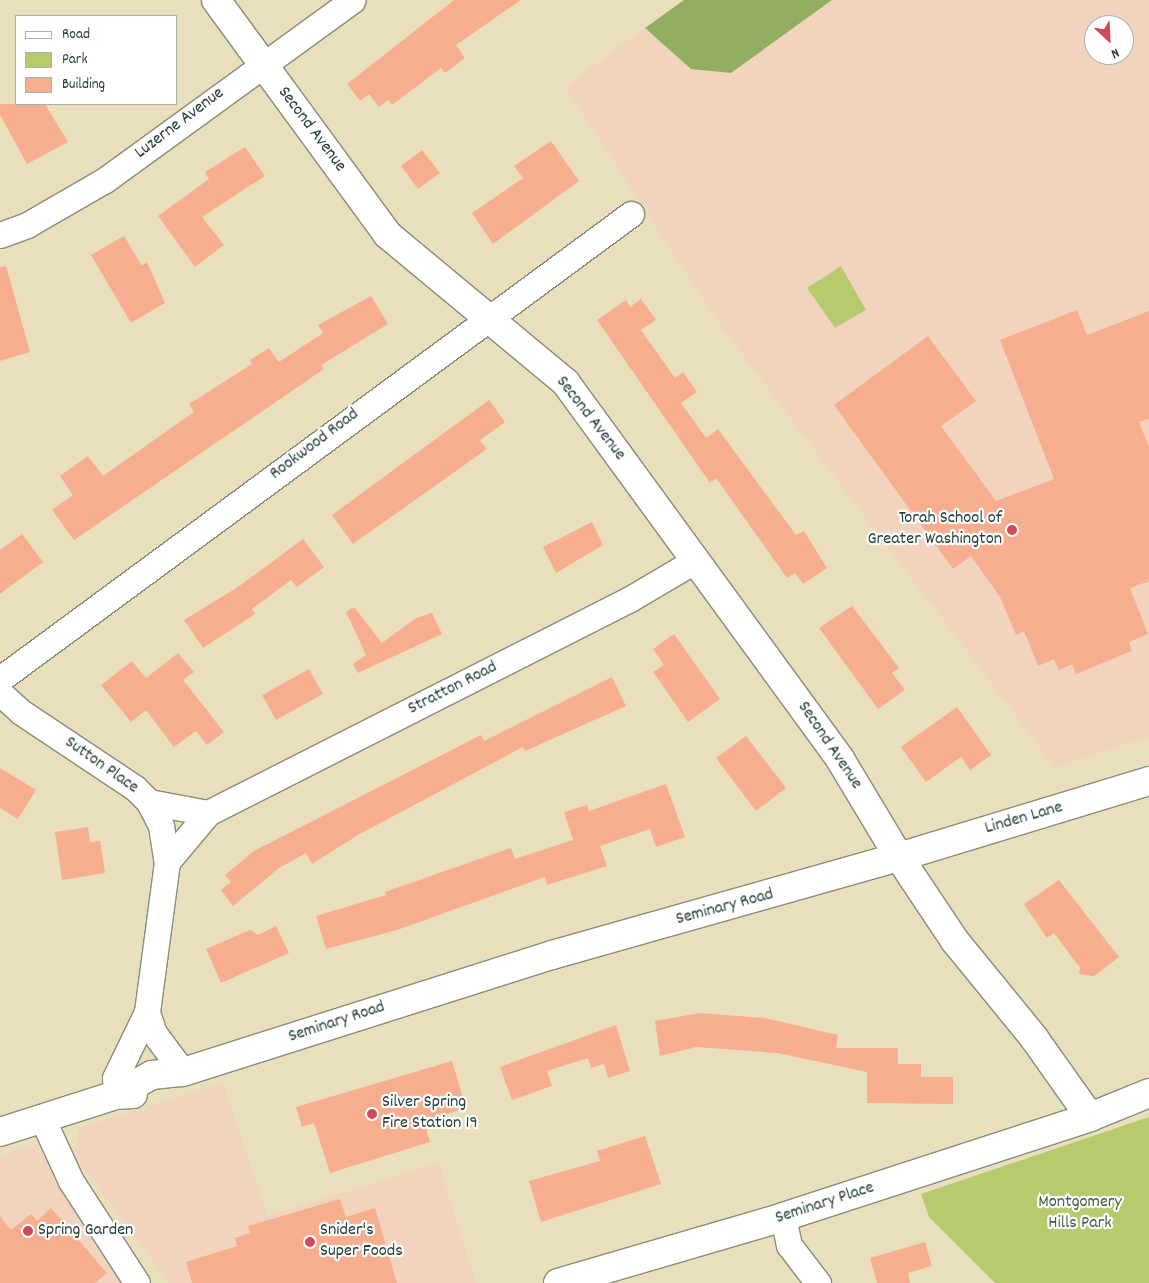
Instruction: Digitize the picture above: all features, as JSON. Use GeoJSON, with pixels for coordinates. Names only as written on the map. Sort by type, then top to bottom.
{"type":"FeatureCollection","features":[{"type":"Feature","properties":{"kind":"street","name":"Second Avenue"},"geometry":{"type":"LineString","coordinates":[[216,0],[388,235],[490,316],[566,383],[840,759],[899,857]]}},
{"type":"Feature","properties":{"kind":"street","name":"Luzerne Avenue"},"geometry":{"type":"LineString","coordinates":[[0,234],[27,225],[105,180],[353,0]]}},
{"type":"Feature","properties":{"kind":"street","name":"Rookwood Road"},"geometry":{"type":"LineString","coordinates":[[0,679],[490,316],[631,214]]}},
{"type":"Feature","properties":{"kind":"street","name":"Stratton Road"},"geometry":{"type":"LineString","coordinates":[[167,862],[208,813],[630,600],[696,560]]}},
{"type":"Feature","properties":{"kind":"street","name":"Sutton Place"},"geometry":{"type":"LineString","coordinates":[[0,692],[21,712],[121,777],[149,802],[161,826],[167,862],[147,1012],[115,1078],[116,1095]]}},
{"type":"Feature","properties":{"kind":"street","name":"Linden Lane"},"geometry":{"type":"LineString","coordinates":[[899,857],[1149,781]]}},
{"type":"Feature","properties":{"kind":"street"},"geometry":{"type":"LineString","coordinates":[[149,802],[208,813]]}},
{"type":"Feature","properties":{"kind":"street"},"geometry":{"type":"LineString","coordinates":[[899,857],[955,941],[1034,1038],[1090,1117],[1149,1093]]}},
{"type":"Feature","properties":{"kind":"street","name":"Seminary Road"},"geometry":{"type":"LineString","coordinates":[[0,1132],[116,1095],[158,1092],[182,1072],[552,954],[899,857]]}},
{"type":"Feature","properties":{"kind":"street","name":"Sutton Place"},"geometry":{"type":"LineString","coordinates":[[147,1012],[154,1033],[182,1072]]}},
{"type":"Feature","properties":{"kind":"street","name":"Seminary Place"},"geometry":{"type":"LineString","coordinates":[[558,1283],[783,1217],[1090,1117]]}},
{"type":"Feature","properties":{"kind":"street"},"geometry":{"type":"LineString","coordinates":[[42,1118],[71,1181],[137,1283]]}},
{"type":"Feature","properties":{"kind":"street"},"geometry":{"type":"LineString","coordinates":[[783,1217],[789,1245],[818,1283]]}},
{"type":"Feature","properties":{"kind":"shaded area","name":"Torah School of Greater Washington"},"geometry":{"type":"Polygon","coordinates":[[[832,0],[1149,0],[1149,737],[1055,768],[719,324],[565,87],[645,28],[691,69],[731,73],[832,0]]]}},
{"type":"Feature","properties":{"kind":"shaded area"},"geometry":{"type":"Polygon","coordinates":[[[223,1083],[267,1216],[439,1163],[476,1283],[169,1283],[75,1157],[79,1128],[223,1083]]]}},
{"type":"Feature","properties":{"kind":"shaded area"},"geometry":{"type":"Polygon","coordinates":[[[36,1144],[131,1283],[0,1283],[0,1156],[36,1144]]]}},
{"type":"Feature","properties":{"kind":"green space"},"geometry":{"type":"Polygon","coordinates":[[[684,0],[832,0],[731,73],[691,69],[645,28],[684,0]]]}},
{"type":"Feature","properties":{"kind":"green space"},"geometry":{"type":"Polygon","coordinates":[[[841,266],[866,310],[835,328],[807,288],[841,266]]]}},
{"type":"Feature","properties":{"kind":"green space","name":"Montgomery Hills Park"},"geometry":{"type":"Polygon","coordinates":[[[1149,1117],[1149,1283],[995,1283],[929,1217],[921,1194],[1149,1117]]]}},
{"type":"Feature","properties":{"kind":"building"},"geometry":{"type":"Polygon","coordinates":[[[454,0],[521,0],[456,45],[465,58],[445,73],[441,68],[392,105],[388,100],[379,107],[369,94],[360,101],[347,84],[454,0]]]}},
{"type":"Feature","properties":{"kind":"building"},"geometry":{"type":"Polygon","coordinates":[[[0,104],[46,105],[68,142],[27,164],[0,115],[0,104]]]}},
{"type":"Feature","properties":{"kind":"building"},"geometry":{"type":"Polygon","coordinates":[[[551,141],[579,181],[493,244],[472,213],[523,178],[514,166],[551,141]]]}},
{"type":"Feature","properties":{"kind":"building"},"geometry":{"type":"Polygon","coordinates":[[[245,147],[265,176],[202,217],[224,245],[195,267],[158,216],[209,179],[205,172],[245,147]]]}},
{"type":"Feature","properties":{"kind":"building"},"geometry":{"type":"Polygon","coordinates":[[[422,150],[440,173],[418,189],[401,166],[422,150]]]}},
{"type":"Feature","properties":{"kind":"building"},"geometry":{"type":"Polygon","coordinates":[[[124,236],[142,266],[147,262],[165,303],[131,323],[91,255],[124,236]]]}},
{"type":"Feature","properties":{"kind":"building"},"geometry":{"type":"Polygon","coordinates":[[[6,266],[30,352],[0,361],[0,267],[6,266]]]}},
{"type":"Feature","properties":{"kind":"building"},"geometry":{"type":"Polygon","coordinates":[[[371,296],[388,324],[321,365],[324,369],[74,540],[52,510],[73,495],[60,476],[88,456],[103,476],[194,412],[189,404],[252,364],[250,360],[269,348],[279,362],[323,333],[318,325],[371,296]]]}},
{"type":"Feature","properties":{"kind":"building"},"geometry":{"type":"Polygon","coordinates":[[[641,299],[656,320],[641,330],[675,378],[683,372],[697,392],[681,403],[706,438],[718,429],[796,535],[804,531],[827,568],[803,584],[795,573],[787,578],[716,478],[710,483],[597,320],[626,300],[630,307],[641,299]]]}},
{"type":"Feature","properties":{"kind":"building"},"geometry":{"type":"Polygon","coordinates":[[[1077,310],[1087,335],[1149,311],[1149,419],[1139,422],[1149,447],[1149,581],[1130,588],[1148,634],[1129,642],[1132,651],[1076,674],[1072,664],[1059,670],[1054,659],[1038,666],[1024,631],[1016,635],[1000,597],[971,556],[953,569],[834,405],[928,336],[976,401],[941,426],[996,501],[1054,479],[1000,340],[1077,310]]]}},
{"type":"Feature","properties":{"kind":"building"},"geometry":{"type":"Polygon","coordinates":[[[489,400],[505,422],[480,440],[487,449],[353,544],[332,515],[489,400]]]}},
{"type":"Feature","properties":{"kind":"building"},"geometry":{"type":"Polygon","coordinates":[[[592,522],[603,545],[556,573],[543,547],[592,522]]]}},
{"type":"Feature","properties":{"kind":"building"},"geometry":{"type":"Polygon","coordinates":[[[22,534],[43,562],[0,594],[0,550],[22,534]]]}},
{"type":"Feature","properties":{"kind":"building"},"geometry":{"type":"Polygon","coordinates":[[[303,539],[324,567],[297,587],[291,580],[252,609],[255,614],[203,648],[184,620],[238,587],[303,539]]]}},
{"type":"Feature","properties":{"kind":"building"},"geometry":{"type":"Polygon","coordinates":[[[852,606],[899,668],[892,673],[905,690],[878,709],[819,628],[852,606]]]}},
{"type":"Feature","properties":{"kind":"building"},"geometry":{"type":"Polygon","coordinates":[[[354,607],[382,643],[416,618],[432,613],[442,634],[358,673],[353,664],[366,655],[346,612],[354,607]]]}},
{"type":"Feature","properties":{"kind":"building"},"geometry":{"type":"Polygon","coordinates":[[[674,634],[720,699],[688,722],[653,672],[664,665],[653,649],[674,634]]]}},
{"type":"Feature","properties":{"kind":"building"},"geometry":{"type":"Polygon","coordinates":[[[178,653],[194,672],[183,680],[224,732],[207,745],[196,731],[174,747],[146,710],[131,722],[101,685],[132,661],[146,678],[178,653]]]}},
{"type":"Feature","properties":{"kind":"building"},"geometry":{"type":"Polygon","coordinates":[[[309,669],[323,694],[276,720],[262,695],[309,669]]]}},
{"type":"Feature","properties":{"kind":"building"},"geometry":{"type":"Polygon","coordinates":[[[612,677],[626,706],[525,751],[523,747],[358,835],[312,864],[306,853],[279,868],[233,906],[221,890],[231,882],[225,875],[254,851],[481,735],[484,741],[612,677]]]}},
{"type":"Feature","properties":{"kind":"building"},"geometry":{"type":"Polygon","coordinates":[[[957,707],[991,755],[970,770],[961,757],[926,782],[901,747],[957,707]]]}},
{"type":"Feature","properties":{"kind":"building"},"geometry":{"type":"Polygon","coordinates":[[[746,736],[786,788],[756,811],[716,758],[746,736]]]}},
{"type":"Feature","properties":{"kind":"building"},"geometry":{"type":"Polygon","coordinates":[[[0,768],[36,790],[18,819],[0,808],[0,768]]]}},
{"type":"Feature","properties":{"kind":"building"},"geometry":{"type":"Polygon","coordinates":[[[666,784],[685,837],[656,847],[650,829],[600,846],[607,866],[547,885],[545,877],[397,930],[326,949],[316,916],[386,895],[385,892],[511,848],[515,859],[573,840],[564,812],[587,805],[589,811],[666,784]]]}},
{"type":"Feature","properties":{"kind":"building"},"geometry":{"type":"Polygon","coordinates":[[[88,827],[90,842],[100,841],[105,873],[62,880],[55,832],[88,827]]]}},
{"type":"Feature","properties":{"kind":"building"},"geometry":{"type":"Polygon","coordinates":[[[1059,880],[1119,957],[1094,976],[1079,974],[1080,968],[1054,933],[1047,938],[1024,904],[1059,880]]]}},
{"type":"Feature","properties":{"kind":"building"},"geometry":{"type":"Polygon","coordinates":[[[276,926],[289,953],[221,983],[206,949],[250,930],[258,935],[276,926]]]}},
{"type":"Feature","properties":{"kind":"building"},"geometry":{"type":"Polygon","coordinates":[[[700,1013],[765,1018],[838,1035],[836,1048],[898,1048],[898,1064],[921,1064],[921,1077],[953,1077],[953,1104],[867,1103],[867,1072],[777,1053],[696,1047],[660,1056],[655,1021],[700,1013]]]}},
{"type":"Feature","properties":{"kind":"building"},"geometry":{"type":"Polygon","coordinates":[[[616,1025],[630,1071],[608,1078],[604,1064],[591,1068],[588,1058],[547,1071],[552,1086],[512,1100],[500,1067],[616,1025]]]}},
{"type":"Feature","properties":{"kind":"building","name":"Silver Spring Fire Station 19"},"geometry":{"type":"Polygon","coordinates":[[[452,1061],[466,1108],[424,1121],[430,1142],[330,1173],[314,1123],[302,1127],[296,1107],[452,1061]]]}},
{"type":"Feature","properties":{"kind":"building"},"geometry":{"type":"Polygon","coordinates":[[[645,1136],[661,1184],[541,1222],[529,1181],[600,1161],[597,1151],[645,1136]]]}},
{"type":"Feature","properties":{"kind":"building","name":"Snider's Super Foods"},"geometry":{"type":"Polygon","coordinates":[[[340,1199],[346,1217],[375,1208],[397,1283],[192,1283],[186,1262],[237,1246],[235,1238],[250,1233],[248,1226],[340,1199]]]}},
{"type":"Feature","properties":{"kind":"building"},"geometry":{"type":"Polygon","coordinates":[[[51,1208],[107,1273],[95,1283],[0,1283],[0,1216],[11,1230],[31,1214],[37,1221],[51,1208]]]}},
{"type":"Feature","properties":{"kind":"building"},"geometry":{"type":"Polygon","coordinates":[[[925,1242],[932,1266],[908,1273],[910,1283],[877,1283],[870,1258],[925,1242]]]}},
{"type":"Feature","properties":{"kind":"place","name":"Torah School of Greater Washington"},"geometry":{"type":"Point","coordinates":[1012,530]}},
{"type":"Feature","properties":{"kind":"place","name":"Silver Spring Fire Station 19"},"geometry":{"type":"Point","coordinates":[372,1114]}},
{"type":"Feature","properties":{"kind":"place","name":"Spring Garden"},"geometry":{"type":"Point","coordinates":[28,1231]}},
{"type":"Feature","properties":{"kind":"place","name":"Snider's Super Foods"},"geometry":{"type":"Point","coordinates":[310,1242]}}]}
